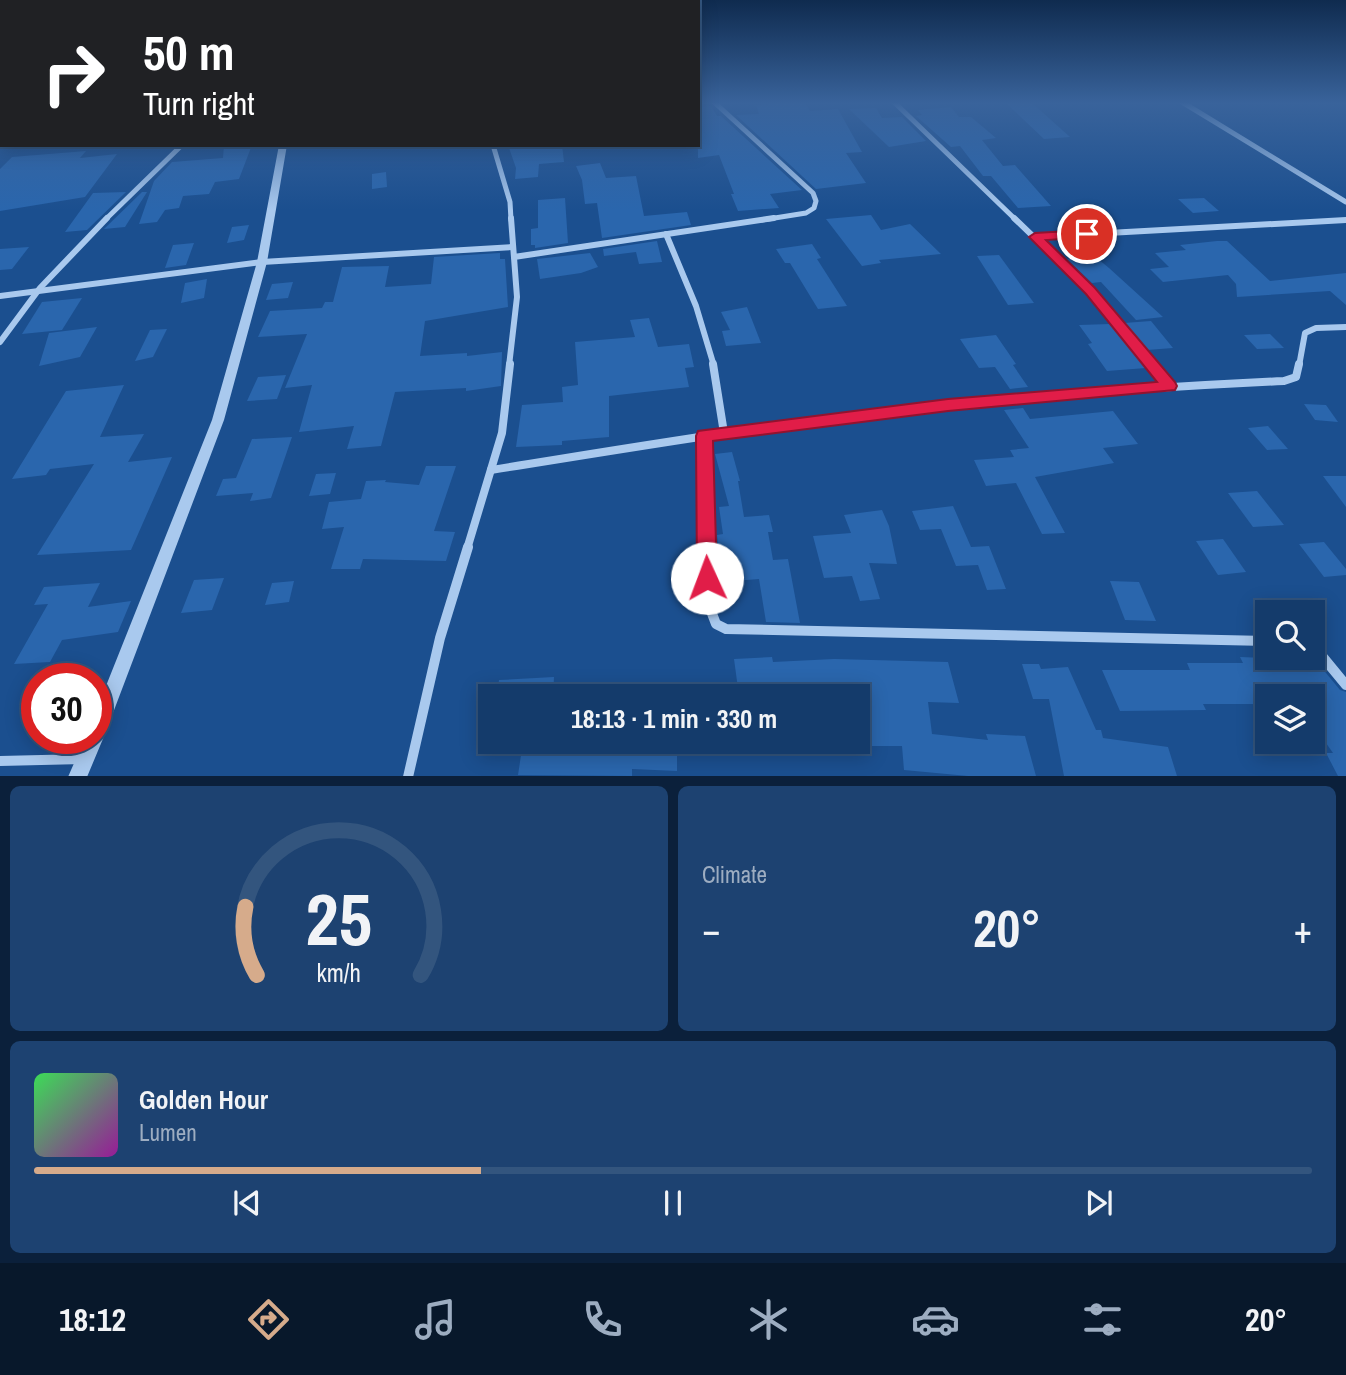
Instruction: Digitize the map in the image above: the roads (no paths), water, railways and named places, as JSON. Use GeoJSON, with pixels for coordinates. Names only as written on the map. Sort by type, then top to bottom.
{"type":"FeatureCollection","features":[{"type":"Feature","properties":{"kind":"street"},"geometry":{"type":"LineString","coordinates":[[514,257],[806,213],[814,208],[816,201],[813,194],[753,138]]}},
{"type":"Feature","properties":{"kind":"street"},"geometry":{"type":"LineString","coordinates":[[932,138],[1090,291],[1169,386]]}},
{"type":"Feature","properties":{"kind":"street"},"geometry":{"type":"LineString","coordinates":[[1241,138],[1346,202]]}},
{"type":"Feature","properties":{"kind":"street"},"geometry":{"type":"LineString","coordinates":[[0,342],[17,315],[40,290],[180,147]]}},
{"type":"Feature","properties":{"kind":"street"},"geometry":{"type":"LineString","coordinates":[[112,692],[218,420],[262,262],[283,147]]}},
{"type":"Feature","properties":{"kind":"street"},"geometry":{"type":"LineString","coordinates":[[408,776],[440,638],[502,433],[517,297],[510,202],[494,147]]}},
{"type":"Feature","properties":{"kind":"street"},"geometry":{"type":"LineString","coordinates":[[1035,237],[1346,220]]}},
{"type":"Feature","properties":{"kind":"street"},"geometry":{"type":"LineString","coordinates":[[666,234],[706,334],[721,393],[724,433]]}},
{"type":"Feature","properties":{"kind":"street"},"geometry":{"type":"LineString","coordinates":[[0,296],[262,262],[513,247]]}},
{"type":"Feature","properties":{"kind":"street"},"geometry":{"type":"LineString","coordinates":[[491,470],[724,433],[948,405],[1169,386],[1284,381],[1296,377],[1299,370],[1299,348],[1305,333],[1316,328],[1346,327]]}},
{"type":"Feature","properties":{"kind":"street"},"geometry":{"type":"LineString","coordinates":[[704,436],[708,603],[716,624],[726,629],[1255,641]]}},
{"type":"Feature","properties":{"kind":"street"},"geometry":{"type":"LineString","coordinates":[[1325,660],[1346,685]]}},
{"type":"Feature","properties":{"kind":"street"},"geometry":{"type":"LineString","coordinates":[[77,776],[88,754]]}},
{"type":"Feature","properties":{"kind":"street"},"geometry":{"type":"LineString","coordinates":[[0,761],[86,759]]}}]}
